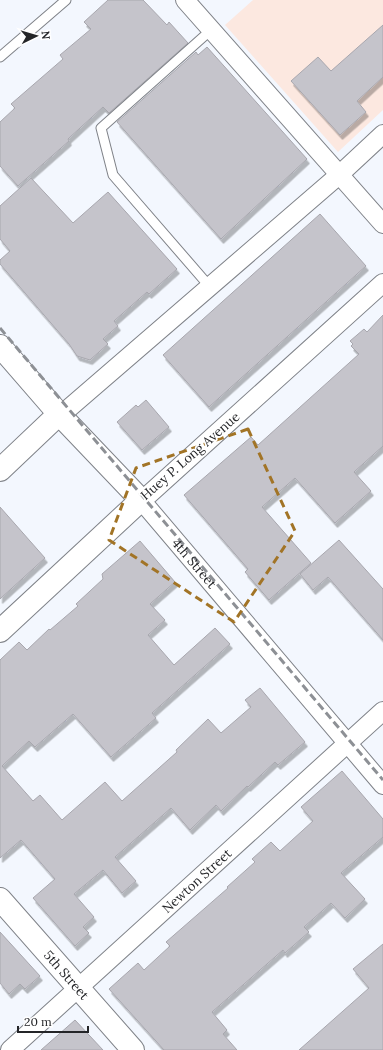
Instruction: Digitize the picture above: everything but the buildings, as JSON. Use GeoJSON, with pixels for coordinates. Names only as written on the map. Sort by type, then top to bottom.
{"type":"FeatureCollection","features":[{"type":"Feature","properties":{"kind":"main road","name":"4th Street"},"geometry":{"type":"LineString","coordinates":[[0,346],[60,414],[141,500]]}},
{"type":"Feature","properties":{"kind":"main road"},"geometry":{"type":"LineString","coordinates":[[0,470],[60,414]]}},
{"type":"Feature","properties":{"kind":"main road","name":"Huey P. Long Avenue"},"geometry":{"type":"LineString","coordinates":[[0,631],[141,500]]}},
{"type":"Feature","properties":{"kind":"main road","name":"5th Street"},"geometry":{"type":"LineString","coordinates":[[0,900],[133,1050]]}},
{"type":"Feature","properties":{"kind":"street"},"geometry":{"type":"LineString","coordinates":[[185,0],[383,224]]}},
{"type":"Feature","properties":{"kind":"street"},"geometry":{"type":"LineString","coordinates":[[60,414],[68,409],[339,175],[383,134]]}},
{"type":"Feature","properties":{"kind":"street","name":"Huey P. Long Avenue"},"geometry":{"type":"LineString","coordinates":[[141,500],[383,283]]}},
{"type":"Feature","properties":{"kind":"street","name":"4th Street"},"geometry":{"type":"LineString","coordinates":[[141,500],[383,785]]}},
{"type":"Feature","properties":{"kind":"street","name":"Newton Street"},"geometry":{"type":"LineString","coordinates":[[10,1050],[383,710]]}},
{"type":"Feature","properties":{"kind":"lane"},"geometry":{"type":"LineString","coordinates":[[0,57],[66,0]]}},
{"type":"Feature","properties":{"kind":"lane"},"geometry":{"type":"LineString","coordinates":[[210,286],[113,175],[101,128],[211,30]]}},
{"type":"Feature","properties":{"kind":"highlighted area"},"geometry":{"type":"Polygon","coordinates":[[[248,429],[295,531],[234,622],[109,540],[136,468],[248,429]]]}},
{"type":"Feature","properties":{"kind":"shaded area"},"geometry":{"type":"Polygon","coordinates":[[[253,0],[383,0],[383,110],[338,152],[225,25],[253,0]]]}},
{"type":"Feature","properties":{"kind":"railway"},"geometry":{"type":"LineString","coordinates":[[0,328],[383,780]]}}]}
